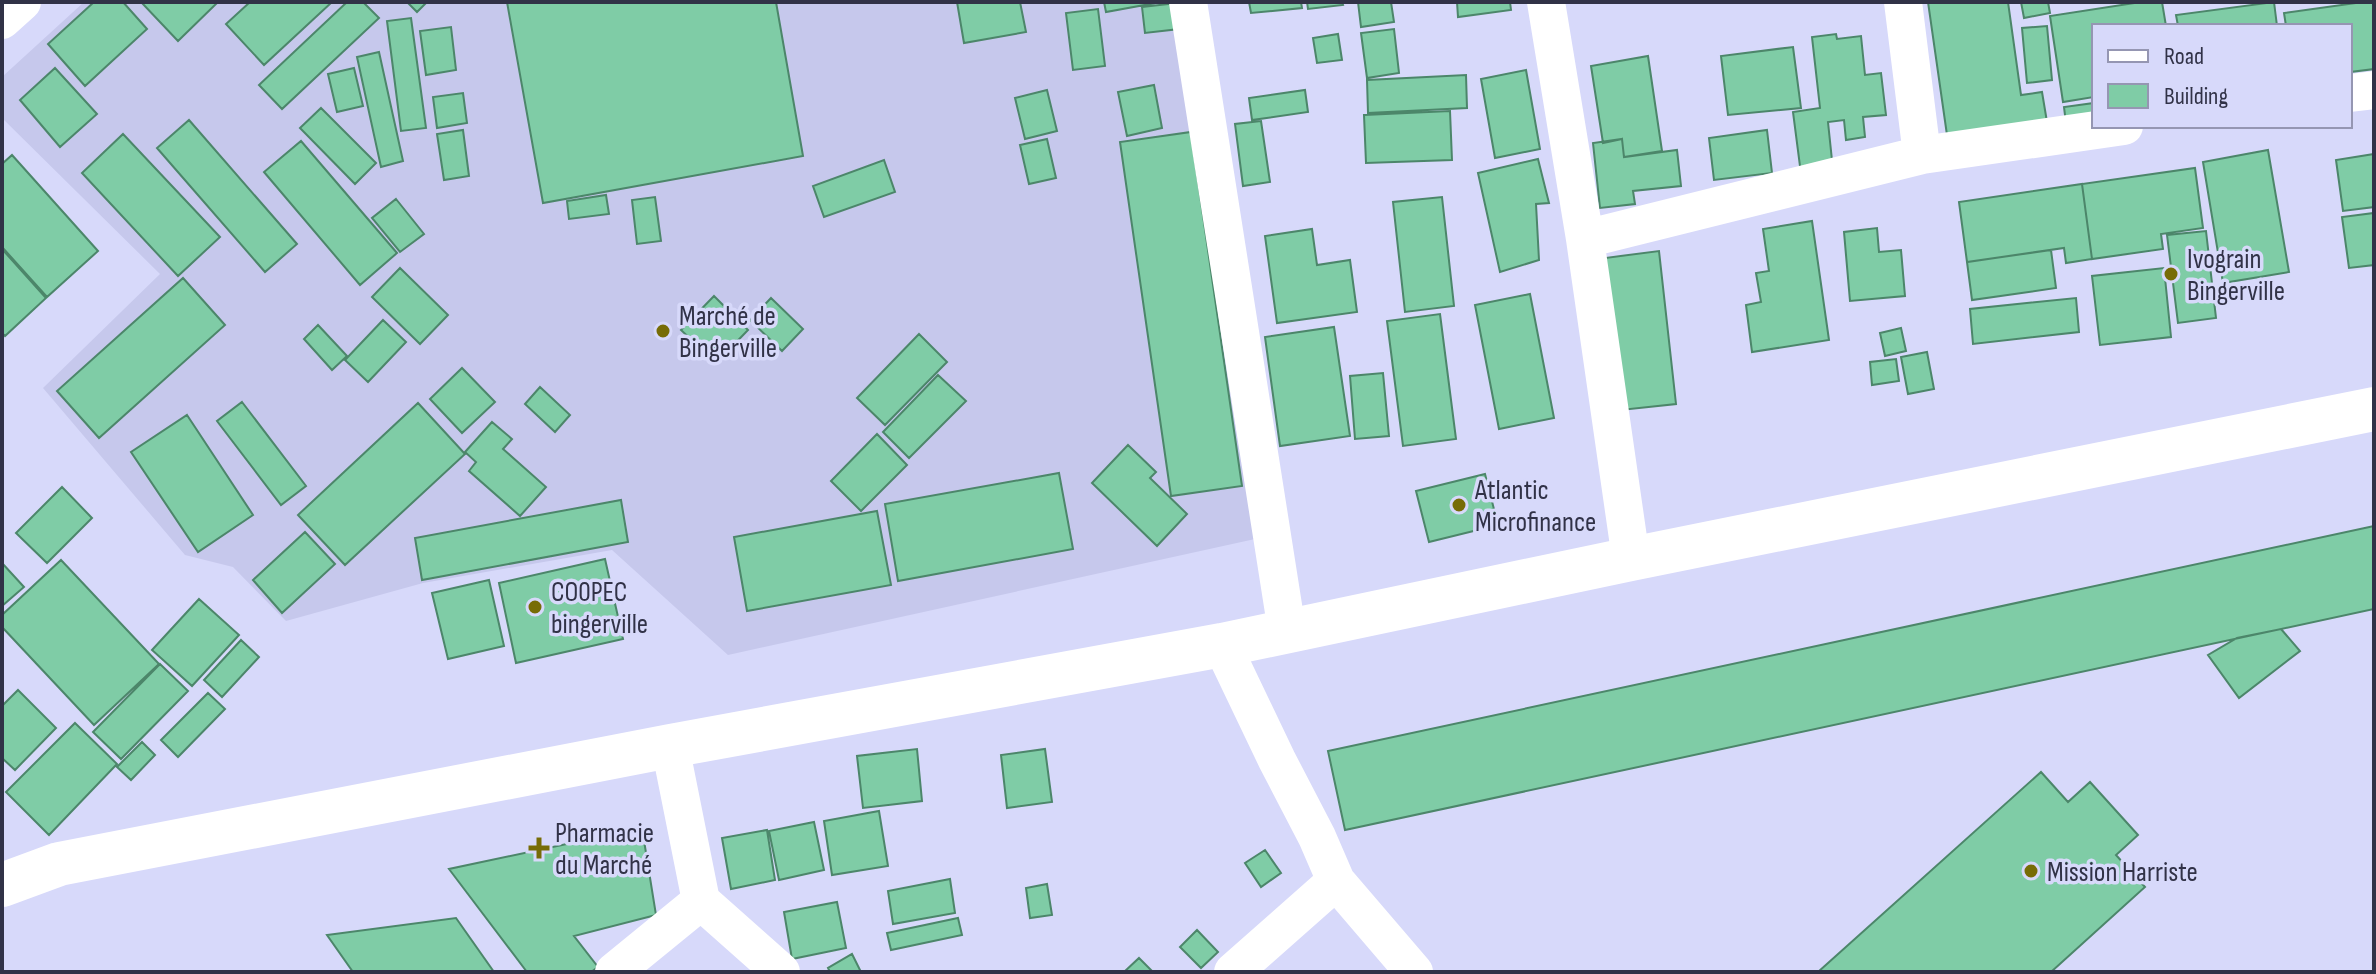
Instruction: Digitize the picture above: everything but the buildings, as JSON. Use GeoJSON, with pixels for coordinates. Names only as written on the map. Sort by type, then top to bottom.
{"type":"FeatureCollection","features":[{"type":"Feature","properties":{"kind":"main road"},"geometry":{"type":"LineString","coordinates":[[2,885],[59,864],[670,746],[1222,645],[2374,409]]}},
{"type":"Feature","properties":{"kind":"street"},"geometry":{"type":"LineString","coordinates":[[2,20],[22,2]]}},
{"type":"Feature","properties":{"kind":"street"},"geometry":{"type":"LineString","coordinates":[[1188,2],[1287,631]]}},
{"type":"Feature","properties":{"kind":"street"},"geometry":{"type":"LineString","coordinates":[[1546,2],[1585,239],[1631,559]]}},
{"type":"Feature","properties":{"kind":"street"},"geometry":{"type":"LineString","coordinates":[[1903,2],[1922,155]]}},
{"type":"Feature","properties":{"kind":"street"},"geometry":{"type":"LineString","coordinates":[[2352,93],[2374,90]]}},
{"type":"Feature","properties":{"kind":"street"},"geometry":{"type":"LineString","coordinates":[[1585,239],[1922,155],[2110,128]]}},
{"type":"Feature","properties":{"kind":"street"},"geometry":{"type":"LineString","coordinates":[[1222,645],[1336,881],[1414,972]]}},
{"type":"Feature","properties":{"kind":"street"},"geometry":{"type":"LineString","coordinates":[[670,746],[701,901],[781,972]]}},
{"type":"Feature","properties":{"kind":"street"},"geometry":{"type":"LineString","coordinates":[[1233,972],[1336,881]]}},
{"type":"Feature","properties":{"kind":"street"},"geometry":{"type":"LineString","coordinates":[[614,972],[701,901]]}},
{"type":"Feature","properties":{"kind":"shaded area","name":"Marché de Bingerville"},"geometry":{"type":"Polygon","coordinates":[[[84,2],[1174,2],[1255,539],[728,655],[612,550],[423,583],[286,621],[233,567],[185,555],[43,388],[160,274],[2,118],[2,77],[84,2]]]}},
{"type":"Feature","properties":{"kind":"place","name":"Ivograin Bingerville"},"geometry":{"type":"Point","coordinates":[2171,274]}},
{"type":"Feature","properties":{"kind":"place","name":"Marché de Bingerville"},"geometry":{"type":"Point","coordinates":[663,331]}},
{"type":"Feature","properties":{"kind":"place","name":"Atlantic Microfinance"},"geometry":{"type":"Point","coordinates":[1459,505]}},
{"type":"Feature","properties":{"kind":"place","name":"CO0PEC bingerville"},"geometry":{"type":"Point","coordinates":[535,607]}},
{"type":"Feature","properties":{"kind":"place","name":"Pharmacie du Marché"},"geometry":{"type":"Point","coordinates":[539,848]}},
{"type":"Feature","properties":{"kind":"place","name":"Mission Harriste"},"geometry":{"type":"Point","coordinates":[2031,871]}}]}
